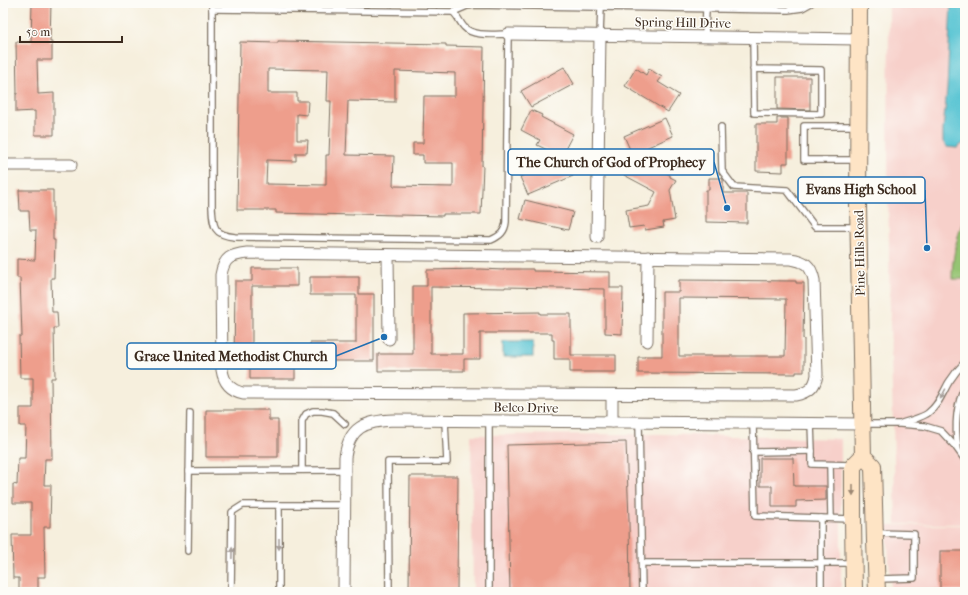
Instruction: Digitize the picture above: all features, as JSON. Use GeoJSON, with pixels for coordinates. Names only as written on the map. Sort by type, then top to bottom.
{"type":"FeatureCollection","features":[{"type":"Feature","properties":{"kind":"main road","name":"Pine Hills Road"},"geometry":{"type":"LineString","coordinates":[[854,592],[853,519],[862,424],[858,160],[859,3]]}},
{"type":"Feature","properties":{"kind":"main road"},"geometry":{"type":"LineString","coordinates":[[858,461],[873,466],[874,533],[877,585]]}},
{"type":"Feature","properties":{"kind":"street","name":"Spring Hill Drive"},"geometry":{"type":"LineString","coordinates":[[508,34],[859,39]]}},
{"type":"Feature","properties":{"kind":"street"},"geometry":{"type":"LineString","coordinates":[[597,237],[600,35]]}},
{"type":"Feature","properties":{"kind":"street"},"geometry":{"type":"LineString","coordinates":[[3,165],[71,165]]}},
{"type":"Feature","properties":{"kind":"street"},"geometry":{"type":"LineString","coordinates":[[238,254],[648,257],[790,259],[804,262],[810,267],[814,280],[817,375],[813,387],[809,391],[796,396],[243,393],[237,392],[231,388],[223,377],[221,275],[225,262],[230,257],[238,254]]}},
{"type":"Feature","properties":{"kind":"street"},"geometry":{"type":"LineString","coordinates":[[388,255],[389,339]]}},
{"type":"Feature","properties":{"kind":"street"},"geometry":{"type":"LineString","coordinates":[[647,341],[648,257]]}},
{"type":"Feature","properties":{"kind":"street"},"geometry":{"type":"LineString","coordinates":[[612,395],[612,422]]}},
{"type":"Feature","properties":{"kind":"street","name":"Belco Drive"},"geometry":{"type":"LineString","coordinates":[[344,592],[346,447],[355,432],[362,426],[372,422],[489,421],[862,424]]}},
{"type":"Feature","properties":{"kind":"lane","name":"Spring Hill Drive"},"geometry":{"type":"LineString","coordinates":[[212,6],[453,12],[476,4],[788,10],[802,8],[811,3]]}},
{"type":"Feature","properties":{"kind":"lane"},"geometry":{"type":"LineString","coordinates":[[212,6],[212,207],[213,222],[215,229],[219,234],[226,236],[491,240],[503,233],[506,227],[508,34],[470,32],[464,27],[453,12]]}},
{"type":"Feature","properties":{"kind":"lane"},"geometry":{"type":"LineString","coordinates":[[600,35],[601,7]]}},
{"type":"Feature","properties":{"kind":"lane"},"geometry":{"type":"LineString","coordinates":[[705,37],[706,9]]}},
{"type":"Feature","properties":{"kind":"lane"},"geometry":{"type":"LineString","coordinates":[[753,38],[753,69],[754,113],[821,114],[821,70],[753,69]]}},
{"type":"Feature","properties":{"kind":"lane"},"geometry":{"type":"LineString","coordinates":[[858,126],[804,126],[804,160],[858,160]]}},
{"type":"Feature","properties":{"kind":"lane"},"geometry":{"type":"LineString","coordinates":[[721,127],[722,171],[734,187],[787,190],[815,227],[859,226]]}},
{"type":"Feature","properties":{"kind":"lane"},"geometry":{"type":"LineString","coordinates":[[900,424],[927,414],[934,408],[958,370],[965,362]]}},
{"type":"Feature","properties":{"kind":"lane"},"geometry":{"type":"LineString","coordinates":[[958,450],[956,417],[960,396],[965,387]]}},
{"type":"Feature","properties":{"kind":"lane"},"geometry":{"type":"LineString","coordinates":[[302,470],[302,421],[306,414],[313,411],[334,413],[345,424]]}},
{"type":"Feature","properties":{"kind":"lane"},"geometry":{"type":"LineString","coordinates":[[188,551],[190,413]]}},
{"type":"Feature","properties":{"kind":"lane"},"geometry":{"type":"LineString","coordinates":[[389,592],[388,462],[446,462],[445,421]]}},
{"type":"Feature","properties":{"kind":"lane"},"geometry":{"type":"LineString","coordinates":[[489,421],[489,592]]}},
{"type":"Feature","properties":{"kind":"lane"},"geometry":{"type":"LineString","coordinates":[[638,422],[642,592]]}},
{"type":"Feature","properties":{"kind":"lane"},"geometry":{"type":"LineString","coordinates":[[753,423],[755,516],[853,519]]}},
{"type":"Feature","properties":{"kind":"lane"},"geometry":{"type":"LineString","coordinates":[[811,424],[812,464],[830,465],[858,461]]}},
{"type":"Feature","properties":{"kind":"lane"},"geometry":{"type":"LineString","coordinates":[[862,424],[900,424],[924,426],[941,431],[965,460]]}},
{"type":"Feature","properties":{"kind":"lane"},"geometry":{"type":"LineString","coordinates":[[753,452],[812,451]]}},
{"type":"Feature","properties":{"kind":"lane"},"geometry":{"type":"LineString","coordinates":[[830,465],[831,518]]}},
{"type":"Feature","properties":{"kind":"lane"},"geometry":{"type":"LineString","coordinates":[[189,471],[345,470]]}},
{"type":"Feature","properties":{"kind":"lane"},"geometry":{"type":"LineString","coordinates":[[231,592],[232,512],[243,505],[344,505]]}},
{"type":"Feature","properties":{"kind":"lane"},"geometry":{"type":"LineString","coordinates":[[279,505],[279,592]]}},
{"type":"Feature","properties":{"kind":"lane"},"geometry":{"type":"LineString","coordinates":[[820,592],[821,518]]}},
{"type":"Feature","properties":{"kind":"lane"},"geometry":{"type":"LineString","coordinates":[[874,533],[914,534],[914,578],[877,585]]}},
{"type":"Feature","properties":{"kind":"lane"},"geometry":{"type":"LineString","coordinates":[[642,563],[854,563]]}},
{"type":"Feature","properties":{"kind":"shaded area"},"geometry":{"type":"Polygon","coordinates":[[[889,3],[965,3],[965,524],[896,524],[890,321],[888,174],[889,3]]]}},
{"type":"Feature","properties":{"kind":"shaded area"},"geometry":{"type":"Polygon","coordinates":[[[660,434],[841,439],[841,592],[473,592],[471,435],[660,434]]]}},
{"type":"Feature","properties":{"kind":"shaded area"},"geometry":{"type":"Polygon","coordinates":[[[887,525],[965,525],[965,592],[891,592],[887,525]]]}},
{"type":"Feature","properties":{"kind":"green space"},"geometry":{"type":"Polygon","coordinates":[[[965,216],[965,279],[952,279],[956,247],[965,216]]]}},
{"type":"Feature","properties":{"kind":"water"},"geometry":{"type":"Polygon","coordinates":[[[951,3],[965,3],[965,142],[957,148],[947,147],[943,142],[951,3]]]}},
{"type":"Feature","properties":{"kind":"water"},"geometry":{"type":"Polygon","coordinates":[[[503,342],[533,342],[533,357],[503,357],[503,342]]]}},
{"type":"Feature","properties":{"kind":"building"},"geometry":{"type":"Polygon","coordinates":[[[32,3],[51,3],[50,42],[52,42],[52,60],[37,60],[38,94],[54,93],[54,135],[35,135],[35,111],[16,112],[16,42],[31,42],[32,3]]]}},
{"type":"Feature","properties":{"kind":"building"},"geometry":{"type":"Polygon","coordinates":[[[278,41],[446,44],[446,46],[484,47],[481,214],[443,214],[443,216],[354,215],[276,213],[276,210],[237,210],[240,42],[278,43],[278,41]],[[268,69],[268,93],[297,93],[297,101],[308,101],[307,115],[297,114],[297,140],[308,140],[307,153],[296,153],[296,161],[267,160],[266,184],[326,185],[326,155],[329,155],[331,101],[327,101],[328,70],[268,69]],[[395,71],[395,102],[348,101],[346,155],[394,156],[393,186],[453,187],[453,163],[423,163],[423,155],[413,155],[413,143],[423,143],[424,96],[455,96],[455,73],[395,71]]]}},
{"type":"Feature","properties":{"kind":"building"},"geometry":{"type":"Polygon","coordinates":[[[564,67],[574,84],[531,107],[521,91],[564,67]]]}},
{"type":"Feature","properties":{"kind":"building"},"geometry":{"type":"Polygon","coordinates":[[[636,68],[646,75],[649,69],[662,77],[658,82],[679,95],[668,112],[625,86],[636,68]]]}},
{"type":"Feature","properties":{"kind":"building"},"geometry":{"type":"Polygon","coordinates":[[[777,77],[810,77],[810,110],[777,109],[777,77]]]}},
{"type":"Feature","properties":{"kind":"building"},"geometry":{"type":"Polygon","coordinates":[[[531,110],[573,134],[562,155],[563,154],[573,176],[528,195],[520,177],[539,169],[537,165],[560,156],[537,145],[540,140],[521,130],[531,110]]]}},
{"type":"Feature","properties":{"kind":"building"},"geometry":{"type":"Polygon","coordinates":[[[665,118],[673,136],[632,154],[624,136],[665,118]]]}},
{"type":"Feature","properties":{"kind":"building"},"geometry":{"type":"Polygon","coordinates":[[[777,118],[788,118],[788,163],[783,163],[783,172],[756,171],[756,124],[777,124],[777,118]]]}},
{"type":"Feature","properties":{"kind":"building"},"geometry":{"type":"Polygon","coordinates":[[[633,156],[670,175],[670,177],[676,180],[670,190],[675,220],[663,222],[664,227],[645,230],[644,226],[629,228],[626,210],[649,206],[656,192],[624,175],[633,156]]]}},
{"type":"Feature","properties":{"kind":"building"},"geometry":{"type":"Polygon","coordinates":[[[709,178],[722,178],[723,193],[747,193],[747,223],[706,222],[706,190],[709,190],[709,178]]]}},
{"type":"Feature","properties":{"kind":"building"},"geometry":{"type":"Polygon","coordinates":[[[19,190],[53,190],[53,240],[55,240],[54,278],[51,278],[52,312],[57,312],[58,328],[54,328],[55,378],[51,378],[52,459],[45,459],[44,485],[51,485],[50,527],[44,527],[45,577],[38,577],[38,592],[19,592],[19,578],[13,578],[12,535],[31,535],[31,503],[13,503],[13,484],[17,485],[18,458],[25,458],[26,426],[20,426],[20,408],[33,408],[33,378],[20,378],[19,336],[22,336],[20,278],[17,278],[17,259],[35,260],[36,230],[30,230],[29,211],[20,211],[19,190]]]}},
{"type":"Feature","properties":{"kind":"building"},"geometry":{"type":"Polygon","coordinates":[[[525,200],[573,212],[568,230],[520,219],[525,200]]]}},
{"type":"Feature","properties":{"kind":"building"},"geometry":{"type":"Polygon","coordinates":[[[252,268],[297,268],[297,286],[252,286],[252,362],[295,362],[295,379],[250,379],[250,367],[234,367],[235,281],[252,281],[252,268]]]}},
{"type":"Feature","properties":{"kind":"building"},"geometry":{"type":"Polygon","coordinates":[[[533,269],[533,271],[610,272],[610,288],[623,288],[622,334],[605,333],[605,289],[431,287],[431,354],[463,354],[463,313],[540,312],[540,314],[571,314],[571,355],[616,355],[616,372],[570,372],[570,359],[554,359],[554,340],[552,340],[552,333],[480,333],[480,359],[464,359],[464,371],[378,371],[378,354],[413,354],[413,286],[427,286],[427,270],[533,269]]]}},
{"type":"Feature","properties":{"kind":"building"},"geometry":{"type":"Polygon","coordinates":[[[310,277],[359,277],[359,294],[374,294],[374,361],[310,361],[310,343],[356,343],[356,295],[310,295],[310,277]]]}},
{"type":"Feature","properties":{"kind":"building"},"geometry":{"type":"Polygon","coordinates":[[[679,280],[796,281],[796,283],[804,283],[804,372],[796,372],[796,374],[638,373],[638,357],[662,356],[662,292],[679,292],[679,280]],[[679,298],[679,356],[785,356],[786,299],[679,298]]]}},
{"type":"Feature","properties":{"kind":"building"},"geometry":{"type":"Polygon","coordinates":[[[206,410],[269,410],[269,420],[278,420],[278,457],[206,457],[206,410]]]}},
{"type":"Feature","properties":{"kind":"building"},"geometry":{"type":"Polygon","coordinates":[[[626,442],[630,592],[510,592],[507,445],[626,442]]]}},
{"type":"Feature","properties":{"kind":"building"},"geometry":{"type":"Polygon","coordinates":[[[760,458],[793,458],[794,486],[826,486],[826,500],[796,501],[796,507],[772,507],[772,486],[760,486],[760,458]]]}},
{"type":"Feature","properties":{"kind":"building"},"geometry":{"type":"Polygon","coordinates":[[[410,476],[458,476],[457,592],[409,592],[410,476]]]}},
{"type":"Feature","properties":{"kind":"building"},"geometry":{"type":"Polygon","coordinates":[[[940,551],[965,551],[965,590],[940,590],[940,551]]]}},
{"type":"Feature","properties":{"kind":"place","name":"The Church of God of Prophecy"},"geometry":{"type":"Point","coordinates":[727,208]}},
{"type":"Feature","properties":{"kind":"place","name":"Evans High School"},"geometry":{"type":"Point","coordinates":[927,248]}},
{"type":"Feature","properties":{"kind":"place","name":"Grace United Methodist Church"},"geometry":{"type":"Point","coordinates":[384,337]}}]}
